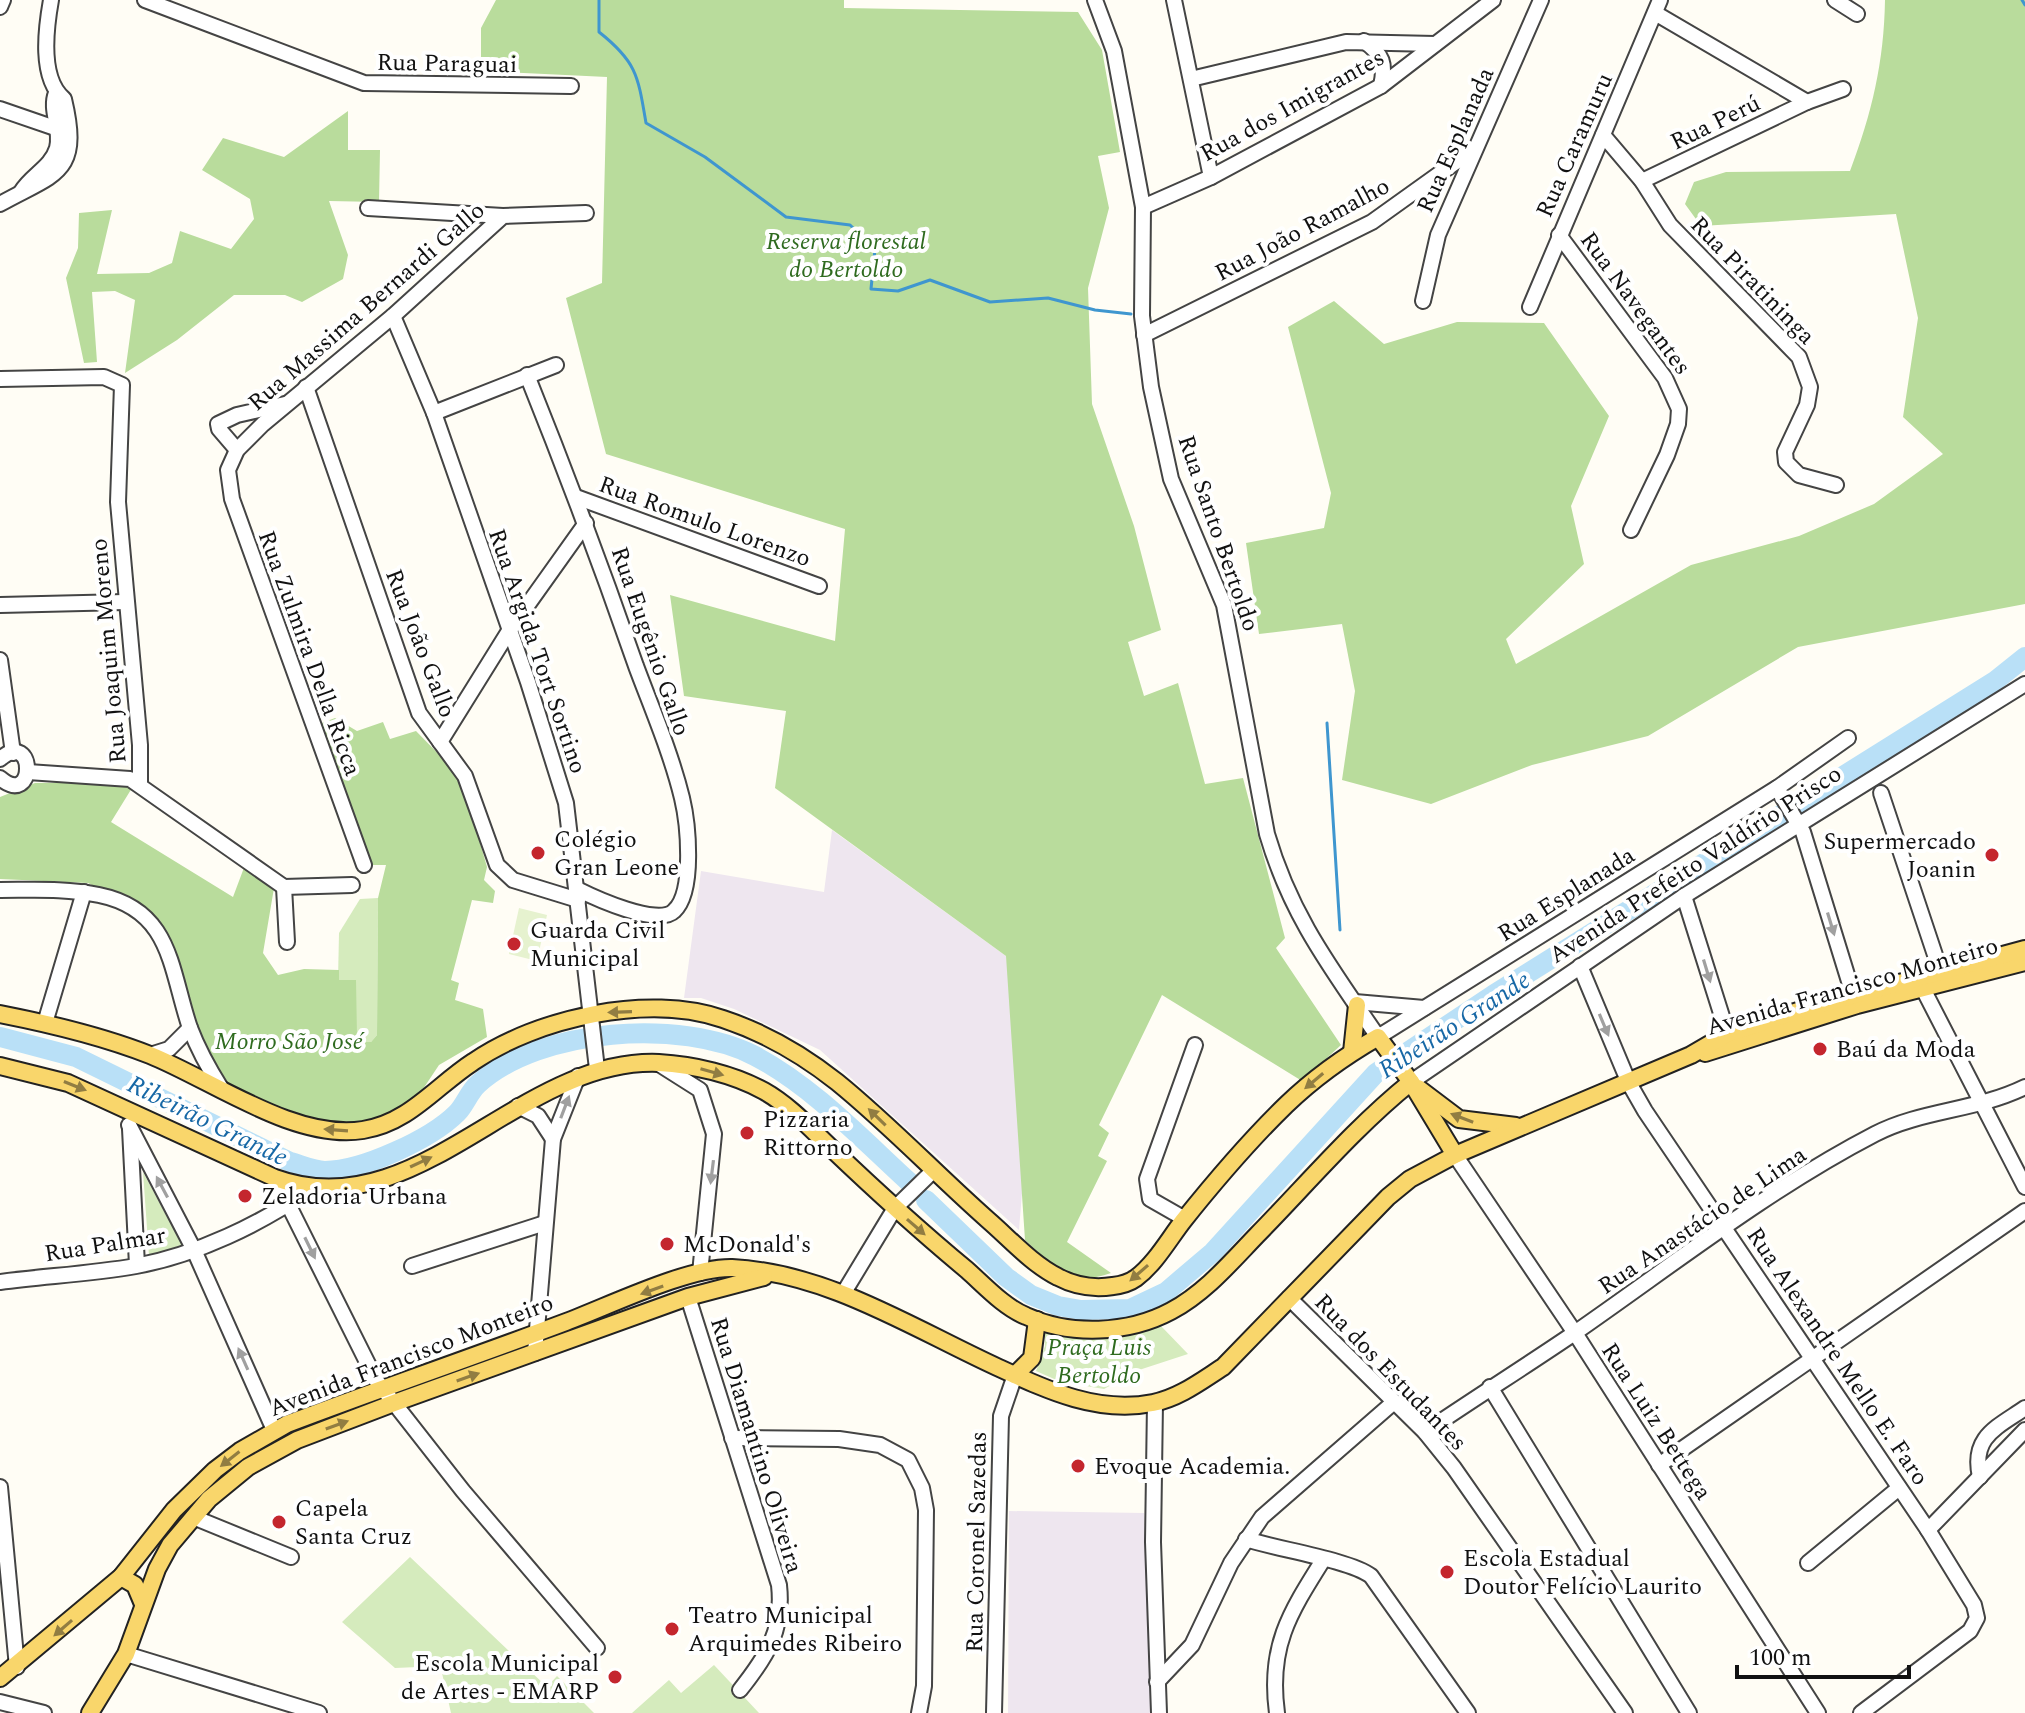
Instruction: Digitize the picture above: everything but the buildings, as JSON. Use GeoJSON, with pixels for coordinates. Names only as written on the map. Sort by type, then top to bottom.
{"type":"FeatureCollection","features":[{"type":"Feature","properties":{"kind":"main road","name":"Avenida Francisco Monteiro"},"geometry":{"type":"LineString","coordinates":[[0,1678],[17,1667],[121,1577],[197,1487],[240,1451],[274,1430],[700,1273],[732,1268],[782,1275],[843,1294],[1015,1375],[1080,1401],[1128,1405],[1155,1403],[1191,1388],[1223,1367],[1388,1197],[1410,1179],[1455,1155],[1729,1039],[1942,977],[2025,949]]}},
{"type":"Feature","properties":{"kind":"main road","name":"Avenida Francisco Monteiro"},"geometry":{"type":"LineString","coordinates":[[1942,977],[2025,962]]}},
{"type":"Feature","properties":{"kind":"main road"},"geometry":{"type":"LineString","coordinates":[[1352,1052],[1356,1004]]}},
{"type":"Feature","properties":{"kind":"main road"},"geometry":{"type":"LineString","coordinates":[[0,1014],[45,1023],[150,1055],[314,1128],[361,1131],[402,1117],[474,1061],[541,1026],[689,1011],[720,1017],[784,1046],[834,1080],[933,1171],[1056,1276],[1084,1287],[1108,1287],[1135,1279],[1287,1104],[1352,1052],[1378,1037]]}},
{"type":"Feature","properties":{"kind":"main road","name":"Rua Santo Bertoldo"},"geometry":{"type":"LineString","coordinates":[[1378,1037],[1406,1076]]}},
{"type":"Feature","properties":{"kind":"main road","name":"Avenida Prefeito Valdírio Prisco"},"geometry":{"type":"LineString","coordinates":[[0,1066],[68,1083],[278,1184],[311,1189],[359,1185],[396,1173],[460,1142],[518,1106],[578,1076],[595,1062],[696,1067],[765,1091],[792,1112],[895,1208],[1024,1316],[1109,1329],[1152,1320],[1195,1296],[1406,1076]]}},
{"type":"Feature","properties":{"kind":"main road"},"geometry":{"type":"LineString","coordinates":[[1406,1076],[1459,1119],[1494,1126],[1525,1127]]}},
{"type":"Feature","properties":{"kind":"main road"},"geometry":{"type":"LineString","coordinates":[[1406,1076],[1455,1155]]}},
{"type":"Feature","properties":{"kind":"main road","name":"Avenida Francisco Monteiro"},"geometry":{"type":"LineString","coordinates":[[90,1713],[126,1654],[163,1557],[193,1517],[225,1484],[263,1457],[297,1440],[394,1403],[688,1297],[739,1282],[782,1275]]}},
{"type":"Feature","properties":{"kind":"main road"},"geometry":{"type":"LineString","coordinates":[[1015,1375],[1032,1358],[1037,1320]]}},
{"type":"Feature","properties":{"kind":"main road"},"geometry":{"type":"LineString","coordinates":[[121,1577],[135,1585],[143,1604]]}},
{"type":"Feature","properties":{"kind":"street"},"geometry":{"type":"LineString","coordinates":[[0,7],[3,0]]}},
{"type":"Feature","properties":{"kind":"street"},"geometry":{"type":"LineString","coordinates":[[0,204],[21,192],[52,159],[58,129],[53,102],[56,93],[47,51],[51,0]]}},
{"type":"Feature","properties":{"kind":"street","name":"Rua Paraguai"},"geometry":{"type":"LineString","coordinates":[[145,0],[364,83],[571,86]]}},
{"type":"Feature","properties":{"kind":"street","name":"Rua Santo Bertoldo"},"geometry":{"type":"LineString","coordinates":[[1095,0],[1114,51],[1143,207],[1144,335],[1151,387],[1171,479],[1224,605],[1267,834],[1277,870],[1306,933],[1378,1037]]}},
{"type":"Feature","properties":{"kind":"street"},"geometry":{"type":"LineString","coordinates":[[1174,0],[1211,177]]}},
{"type":"Feature","properties":{"kind":"street","name":"Rua dos Imigrantes"},"geometry":{"type":"LineString","coordinates":[[1143,207],[1211,177],[1381,86],[1493,0]]}},
{"type":"Feature","properties":{"kind":"street","name":"Rua Esplanada"},"geometry":{"type":"LineString","coordinates":[[1423,301],[1431,253],[1541,0]]}},
{"type":"Feature","properties":{"kind":"street"},"geometry":{"type":"LineString","coordinates":[[1835,0],[1857,14]]}},
{"type":"Feature","properties":{"kind":"street","name":"Rua Perú"},"geometry":{"type":"LineString","coordinates":[[1658,7],[1807,102]]}},
{"type":"Feature","properties":{"kind":"street","name":"Rua Caramuru"},"geometry":{"type":"LineString","coordinates":[[1530,307],[1658,7]]}},
{"type":"Feature","properties":{"kind":"street"},"geometry":{"type":"LineString","coordinates":[[1191,79],[1297,52],[1364,41],[1435,44]]}},
{"type":"Feature","properties":{"kind":"street"},"geometry":{"type":"LineString","coordinates":[[1364,41],[1379,52],[1384,63],[1381,86]]}},
{"type":"Feature","properties":{"kind":"street","name":"Rua Perú"},"geometry":{"type":"LineString","coordinates":[[1642,181],[1807,102],[1843,89]]}},
{"type":"Feature","properties":{"kind":"street"},"geometry":{"type":"LineString","coordinates":[[21,192],[31,191],[55,174],[68,153],[70,126],[64,99],[56,93]]}},
{"type":"Feature","properties":{"kind":"street"},"geometry":{"type":"LineString","coordinates":[[0,109],[58,129]]}},
{"type":"Feature","properties":{"kind":"street","name":"Rua Piratininga"},"geometry":{"type":"LineString","coordinates":[[1603,135],[1642,181],[1670,225],[1799,357],[1810,387],[1807,405],[1785,452],[1786,462],[1799,475],[1836,485]]}},
{"type":"Feature","properties":{"kind":"street","name":"Rua João Ramalho"},"geometry":{"type":"LineString","coordinates":[[1144,335],[1372,222],[1474,149]]}},
{"type":"Feature","properties":{"kind":"street"},"geometry":{"type":"LineString","coordinates":[[368,208],[503,216]]}},
{"type":"Feature","properties":{"kind":"street","name":"Rua Massima Bernardi Gallo"},"geometry":{"type":"LineString","coordinates":[[235,452],[286,403],[393,316],[503,216],[586,213]]}},
{"type":"Feature","properties":{"kind":"street","name":"Rua Navegantes"},"geometry":{"type":"LineString","coordinates":[[1559,235],[1665,378],[1679,409],[1678,424],[1667,455],[1631,530]]}},
{"type":"Feature","properties":{"kind":"street","name":"Rua Argida Tort Sortino"},"geometry":{"type":"LineString","coordinates":[[393,316],[434,413],[566,803],[595,1062]]}},
{"type":"Feature","properties":{"kind":"street"},"geometry":{"type":"LineString","coordinates":[[434,413],[556,365]]}},
{"type":"Feature","properties":{"kind":"street","name":"Rua Eugênio Gallo"},"geometry":{"type":"LineString","coordinates":[[527,375],[586,523],[684,808],[688,865],[682,896],[674,911],[657,916]]}},
{"type":"Feature","properties":{"kind":"street","name":"Rua Joaquim Moreno"},"geometry":{"type":"LineString","coordinates":[[0,379],[104,377],[119,382],[123,389],[117,478],[125,602],[140,745],[140,783],[284,887]]}},
{"type":"Feature","properties":{"kind":"street","name":"Rua João Gallo"},"geometry":{"type":"LineString","coordinates":[[306,387],[419,713],[465,776],[491,853],[502,873],[578,901],[606,903],[657,916]]}},
{"type":"Feature","properties":{"kind":"street"},"geometry":{"type":"LineString","coordinates":[[235,452],[218,424],[237,415],[286,403]]}},
{"type":"Feature","properties":{"kind":"street","name":"Rua Zulmira Della Ricca"},"geometry":{"type":"LineString","coordinates":[[235,452],[228,483],[232,499],[328,773],[364,865]]}},
{"type":"Feature","properties":{"kind":"street","name":"Rua Romulo Lorenzo"},"geometry":{"type":"LineString","coordinates":[[576,497],[819,586]]}},
{"type":"Feature","properties":{"kind":"street"},"geometry":{"type":"LineString","coordinates":[[440,742],[509,631],[586,523]]}},
{"type":"Feature","properties":{"kind":"street"},"geometry":{"type":"LineString","coordinates":[[0,605],[125,602]]}},
{"type":"Feature","properties":{"kind":"street"},"geometry":{"type":"LineString","coordinates":[[0,660],[6,756],[25,758],[28,772],[23,780],[14,784],[0,778]]}},
{"type":"Feature","properties":{"kind":"street","name":"Avenida Prefeito Valdírio Prisco"},"geometry":{"type":"LineString","coordinates":[[1406,1076],[1580,966],[1797,819],[2025,684]]}},
{"type":"Feature","properties":{"kind":"street","name":"Avenida Prefeito Valdírio Prisco"},"geometry":{"type":"LineString","coordinates":[[1779,791],[1848,738]]}},
{"type":"Feature","properties":{"kind":"street"},"geometry":{"type":"LineString","coordinates":[[28,772],[121,777],[140,783]]}},
{"type":"Feature","properties":{"kind":"street"},"geometry":{"type":"LineString","coordinates":[[1779,791],[1797,819],[1855,1000]]}},
{"type":"Feature","properties":{"kind":"street","name":"Rua Esplanada"},"geometry":{"type":"LineString","coordinates":[[1378,1037],[1779,791]]}},
{"type":"Feature","properties":{"kind":"street"},"geometry":{"type":"LineString","coordinates":[[1881,793],[1942,977]]}},
{"type":"Feature","properties":{"kind":"street"},"geometry":{"type":"LineString","coordinates":[[287,942],[284,887],[352,885]]}},
{"type":"Feature","properties":{"kind":"street"},"geometry":{"type":"LineString","coordinates":[[0,890],[84,892],[127,903],[155,926],[164,942],[190,1028],[221,1088]]}},
{"type":"Feature","properties":{"kind":"street"},"geometry":{"type":"LineString","coordinates":[[45,1023],[84,892]]}},
{"type":"Feature","properties":{"kind":"street"},"geometry":{"type":"LineString","coordinates":[[1684,896],[1729,1039]]}},
{"type":"Feature","properties":{"kind":"street"},"geometry":{"type":"LineString","coordinates":[[578,901],[606,903]]}},
{"type":"Feature","properties":{"kind":"street","name":"Rua Alexandre Mello E. Faro"},"geometry":{"type":"LineString","coordinates":[[1580,966],[1629,1083],[1970,1596],[1977,1618],[1970,1631],[1861,1713]]}},
{"type":"Feature","properties":{"kind":"street"},"geometry":{"type":"LineString","coordinates":[[1920,983],[2025,1187]]}},
{"type":"Feature","properties":{"kind":"street"},"geometry":{"type":"LineString","coordinates":[[1356,1004],[1424,1008]]}},
{"type":"Feature","properties":{"kind":"street"},"geometry":{"type":"LineString","coordinates":[[150,1055],[169,1049],[190,1028]]}},
{"type":"Feature","properties":{"kind":"street"},"geometry":{"type":"LineString","coordinates":[[1185,1219],[1150,1199],[1147,1179],[1195,1045]]}},
{"type":"Feature","properties":{"kind":"street"},"geometry":{"type":"LineString","coordinates":[[659,1063],[700,1090],[714,1134],[700,1273]]}},
{"type":"Feature","properties":{"kind":"street"},"geometry":{"type":"LineString","coordinates":[[535,1353],[553,1139],[578,1076]]}},
{"type":"Feature","properties":{"kind":"street","name":"Rua Anastácio de Lima"},"geometry":{"type":"LineString","coordinates":[[1425,1432],[1575,1333],[1725,1226],[1877,1133],[1912,1121],[1984,1105],[2025,1087]]}},
{"type":"Feature","properties":{"kind":"street"},"geometry":{"type":"LineString","coordinates":[[518,1106],[538,1116],[553,1139]]}},
{"type":"Feature","properties":{"kind":"street"},"geometry":{"type":"LineString","coordinates":[[137,1265],[129,1125],[194,1250],[274,1430]]}},
{"type":"Feature","properties":{"kind":"street","name":"Rua Luiz Bettega"},"geometry":{"type":"LineString","coordinates":[[1455,1155],[1575,1333],[1818,1713]]}},
{"type":"Feature","properties":{"kind":"street"},"geometry":{"type":"LineString","coordinates":[[843,1294],[895,1208],[933,1171]]}},
{"type":"Feature","properties":{"kind":"street"},"geometry":{"type":"LineString","coordinates":[[278,1184],[382,1388],[503,1539],[597,1648]]}},
{"type":"Feature","properties":{"kind":"street","name":"Rua Palmar"},"geometry":{"type":"LineString","coordinates":[[258,1219],[278,1184]]}},
{"type":"Feature","properties":{"kind":"street","name":"Rua Palmar"},"geometry":{"type":"LineString","coordinates":[[0,1282],[137,1265],[194,1250],[289,1204],[311,1189]]}},
{"type":"Feature","properties":{"kind":"street"},"geometry":{"type":"LineString","coordinates":[[1659,1465],[2025,1211]]}},
{"type":"Feature","properties":{"kind":"street"},"geometry":{"type":"LineString","coordinates":[[412,1266],[545,1223]]}},
{"type":"Feature","properties":{"kind":"street","name":"Rua Diamantino Oliveira"},"geometry":{"type":"LineString","coordinates":[[688,1297],[773,1561],[781,1606],[778,1629],[770,1650],[740,1690]]}},
{"type":"Feature","properties":{"kind":"street","name":"Rua dos Estudantes"},"geometry":{"type":"LineString","coordinates":[[1289,1298],[1425,1432],[1454,1468],[1625,1713]]}},
{"type":"Feature","properties":{"kind":"street","name":"Rua Coronel Sazedas"},"geometry":{"type":"LineString","coordinates":[[994,1713],[1001,1416],[1015,1375]]}},
{"type":"Feature","properties":{"kind":"street"},"geometry":{"type":"LineString","coordinates":[[1490,1387],[1689,1713]]}},
{"type":"Feature","properties":{"kind":"street"},"geometry":{"type":"LineString","coordinates":[[1157,1682],[1192,1645],[1246,1539],[1280,1500],[1394,1402]]}},
{"type":"Feature","properties":{"kind":"street"},"geometry":{"type":"LineString","coordinates":[[1155,1403],[1153,1542],[1159,1713]]}},
{"type":"Feature","properties":{"kind":"street"},"geometry":{"type":"LineString","coordinates":[[1980,1477],[1977,1454],[1981,1443],[1995,1428],[2025,1408]]}},
{"type":"Feature","properties":{"kind":"street"},"geometry":{"type":"LineString","coordinates":[[1928,1530],[2025,1430]]}},
{"type":"Feature","properties":{"kind":"street","name":"Rua Coronel Sazedas"},"geometry":{"type":"LineString","coordinates":[[732,1438],[800,1437],[880,1445],[898,1453],[916,1471],[926,1510],[924,1686],[919,1713]]}},
{"type":"Feature","properties":{"kind":"street"},"geometry":{"type":"LineString","coordinates":[[0,1487],[17,1667]]}},
{"type":"Feature","properties":{"kind":"street"},"geometry":{"type":"LineString","coordinates":[[1808,1563],[1899,1488]]}},
{"type":"Feature","properties":{"kind":"street"},"geometry":{"type":"LineString","coordinates":[[193,1517],[291,1557]]}},
{"type":"Feature","properties":{"kind":"street"},"geometry":{"type":"LineString","coordinates":[[1246,1539],[1351,1566],[1371,1576],[1468,1713]]}},
{"type":"Feature","properties":{"kind":"street"},"geometry":{"type":"LineString","coordinates":[[1277,1713],[1275,1662],[1282,1630],[1323,1560]]}},
{"type":"Feature","properties":{"kind":"street"},"geometry":{"type":"LineString","coordinates":[[126,1654],[299,1710],[319,1713]]}},
{"type":"Feature","properties":{"kind":"street"},"geometry":{"type":"LineString","coordinates":[[0,1702],[44,1713]]}},
{"type":"Feature","properties":{"kind":"shaded area"},"geometry":{"type":"Polygon","coordinates":[[[832,830],[1006,956],[1021,1033],[1022,1193],[1019,1230],[820,1050],[734,1009],[701,998],[684,998],[701,871],[824,892],[832,830]]]}},
{"type":"Feature","properties":{"kind":"shaded area"},"geometry":{"type":"Polygon","coordinates":[[[1009,1511],[1144,1513],[1152,1713],[1008,1713],[1009,1511]]]}},
{"type":"Feature","properties":{"kind":"green space","name":"Reserva florestal do Bertoldo"},"geometry":{"type":"Polygon","coordinates":[[[496,0],[844,0],[844,8],[1078,12],[1102,50],[1120,152],[1098,156],[1109,208],[1088,288],[1092,404],[1134,526],[1161,630],[1128,642],[1144,696],[1178,683],[1205,784],[1243,778],[1285,938],[1276,948],[1341,1045],[1302,1081],[1162,995],[1099,1125],[1109,1133],[1098,1156],[1107,1161],[1067,1242],[1111,1273],[1084,1278],[1073,1276],[1054,1266],[1025,1240],[1006,956],[775,788],[786,711],[684,696],[670,595],[835,641],[845,529],[606,454],[566,298],[602,283],[607,77],[481,71],[481,28],[496,0]]]}},
{"type":"Feature","properties":{"kind":"green space"},"geometry":{"type":"Polygon","coordinates":[[[1885,0],[2025,0],[2025,604],[1798,647],[1648,736],[1532,765],[1431,804],[1342,780],[1355,691],[1342,624],[1259,634],[1246,543],[1324,528],[1331,493],[1288,327],[1334,301],[1384,344],[1457,322],[1544,323],[1609,416],[1571,506],[1584,564],[1506,639],[1516,664],[1691,565],[1799,536],[1874,504],[1943,454],[1903,417],[1918,318],[1896,214],[1701,226],[1685,204],[1694,182],[1726,172],[1850,171],[1875,87],[1885,0]]]}},
{"type":"Feature","properties":{"kind":"green space"},"geometry":{"type":"Polygon","coordinates":[[[348,111],[348,150],[380,150],[379,202],[329,201],[348,255],[343,279],[302,302],[285,295],[234,295],[177,340],[125,373],[135,300],[115,291],[92,292],[97,362],[84,363],[66,278],[78,248],[79,213],[112,210],[97,274],[149,273],[172,263],[180,231],[231,249],[254,219],[250,199],[202,170],[223,138],[284,157],[348,111]]]}},
{"type":"Feature","properties":{"kind":"green space","name":"Morro São José"},"geometry":{"type":"Polygon","coordinates":[[[335,718],[357,731],[383,722],[390,739],[416,731],[461,777],[487,867],[484,880],[495,891],[493,903],[472,900],[451,980],[459,983],[455,1000],[483,1009],[487,1037],[439,1065],[421,1092],[399,1110],[384,1118],[334,1130],[229,1090],[215,1074],[184,1002],[160,920],[88,883],[0,879],[0,797],[35,783],[119,782],[132,788],[111,822],[233,897],[245,865],[274,888],[263,953],[278,975],[304,969],[339,970],[339,980],[356,980],[357,1036],[363,1042],[371,1042],[377,1035],[378,898],[386,865],[368,865],[314,726],[335,718]]]}},
{"type":"Feature","properties":{"kind":"green space"},"geometry":{"type":"Polygon","coordinates":[[[378,898],[377,1035],[371,1042],[364,1042],[357,1036],[338,980],[339,933],[360,899],[378,898]]]}},
{"type":"Feature","properties":{"kind":"green space"},"geometry":{"type":"Polygon","coordinates":[[[519,908],[547,915],[537,961],[509,954],[519,908]]]}},
{"type":"Feature","properties":{"kind":"green space"},"geometry":{"type":"Polygon","coordinates":[[[143,1172],[182,1245],[149,1256],[143,1172]]]}},
{"type":"Feature","properties":{"kind":"green space","name":"Praça Luis Bertoldo"},"geometry":{"type":"Polygon","coordinates":[[[1161,1326],[1188,1354],[1139,1370],[1104,1389],[1061,1382],[1036,1371],[1045,1346],[1044,1332],[1161,1326]]]}},
{"type":"Feature","properties":{"kind":"green space"},"geometry":{"type":"Polygon","coordinates":[[[410,1557],[547,1687],[557,1676],[594,1713],[451,1713],[442,1673],[418,1667],[395,1668],[342,1622],[410,1557]]]}},
{"type":"Feature","properties":{"kind":"green space"},"geometry":{"type":"Polygon","coordinates":[[[714,1665],[759,1713],[632,1713],[669,1680],[681,1693],[714,1665]]]}},
{"type":"Feature","properties":{"kind":"waterway"},"geometry":{"type":"LineString","coordinates":[[599,0],[599,32],[621,52],[634,71],[646,123],[705,157],[786,217],[850,225],[875,249],[871,289],[898,291],[930,280],[990,302],[1048,298],[1095,310],[1131,314]]}},
{"type":"Feature","properties":{"kind":"waterway"},"geometry":{"type":"LineString","coordinates":[[2022,0],[2025,5]]}},
{"type":"Feature","properties":{"kind":"waterway","name":"Ribeirão Grande"},"geometry":{"type":"LineString","coordinates":[[926,1200],[1006,1277],[1031,1295],[1058,1306],[1081,1310],[1130,1309],[1166,1292],[1213,1252],[1376,1073],[1493,995],[1995,681],[2025,657]]}},
{"type":"Feature","properties":{"kind":"waterway"},"geometry":{"type":"LineString","coordinates":[[1327,723],[1340,930]]}},
{"type":"Feature","properties":{"kind":"waterway","name":"Ribeirão Grande"},"geometry":{"type":"LineString","coordinates":[[0,1037],[76,1057],[290,1162],[325,1171],[358,1166],[414,1143],[457,1113],[478,1084],[505,1065],[537,1051],[612,1035],[651,1033],[689,1036],[724,1044],[776,1068],[836,1114],[909,1182]]}},
{"type":"Feature","properties":{"kind":"place","name":"Colégio Gran Leone"},"geometry":{"type":"Point","coordinates":[538,853]}},
{"type":"Feature","properties":{"kind":"place","name":"Supermercado Joanin"},"geometry":{"type":"Point","coordinates":[1992,855]}},
{"type":"Feature","properties":{"kind":"place","name":"Guarda Civil Municipal"},"geometry":{"type":"Point","coordinates":[514,944]}},
{"type":"Feature","properties":{"kind":"place","name":"Baú da Moda"},"geometry":{"type":"Point","coordinates":[1820,1049]}},
{"type":"Feature","properties":{"kind":"place","name":"Pizzaria Rittorno"},"geometry":{"type":"Point","coordinates":[747,1133]}},
{"type":"Feature","properties":{"kind":"place","name":"Zeladoria Urbana"},"geometry":{"type":"Point","coordinates":[245,1196]}},
{"type":"Feature","properties":{"kind":"place","name":"McDonald's"},"geometry":{"type":"Point","coordinates":[667,1244]}},
{"type":"Feature","properties":{"kind":"place","name":"Evoque Academia."},"geometry":{"type":"Point","coordinates":[1078,1466]}},
{"type":"Feature","properties":{"kind":"place","name":"Capela Santa Cruz"},"geometry":{"type":"Point","coordinates":[279,1522]}},
{"type":"Feature","properties":{"kind":"place","name":"Escola Estadual Doutor Felício Laurito"},"geometry":{"type":"Point","coordinates":[1447,1572]}},
{"type":"Feature","properties":{"kind":"place","name":"Teatro Municipal Arquimedes Ribeiro"},"geometry":{"type":"Point","coordinates":[672,1629]}},
{"type":"Feature","properties":{"kind":"place","name":"Escola Municipal de Artes - EMARP"},"geometry":{"type":"Point","coordinates":[615,1677]}}]}
